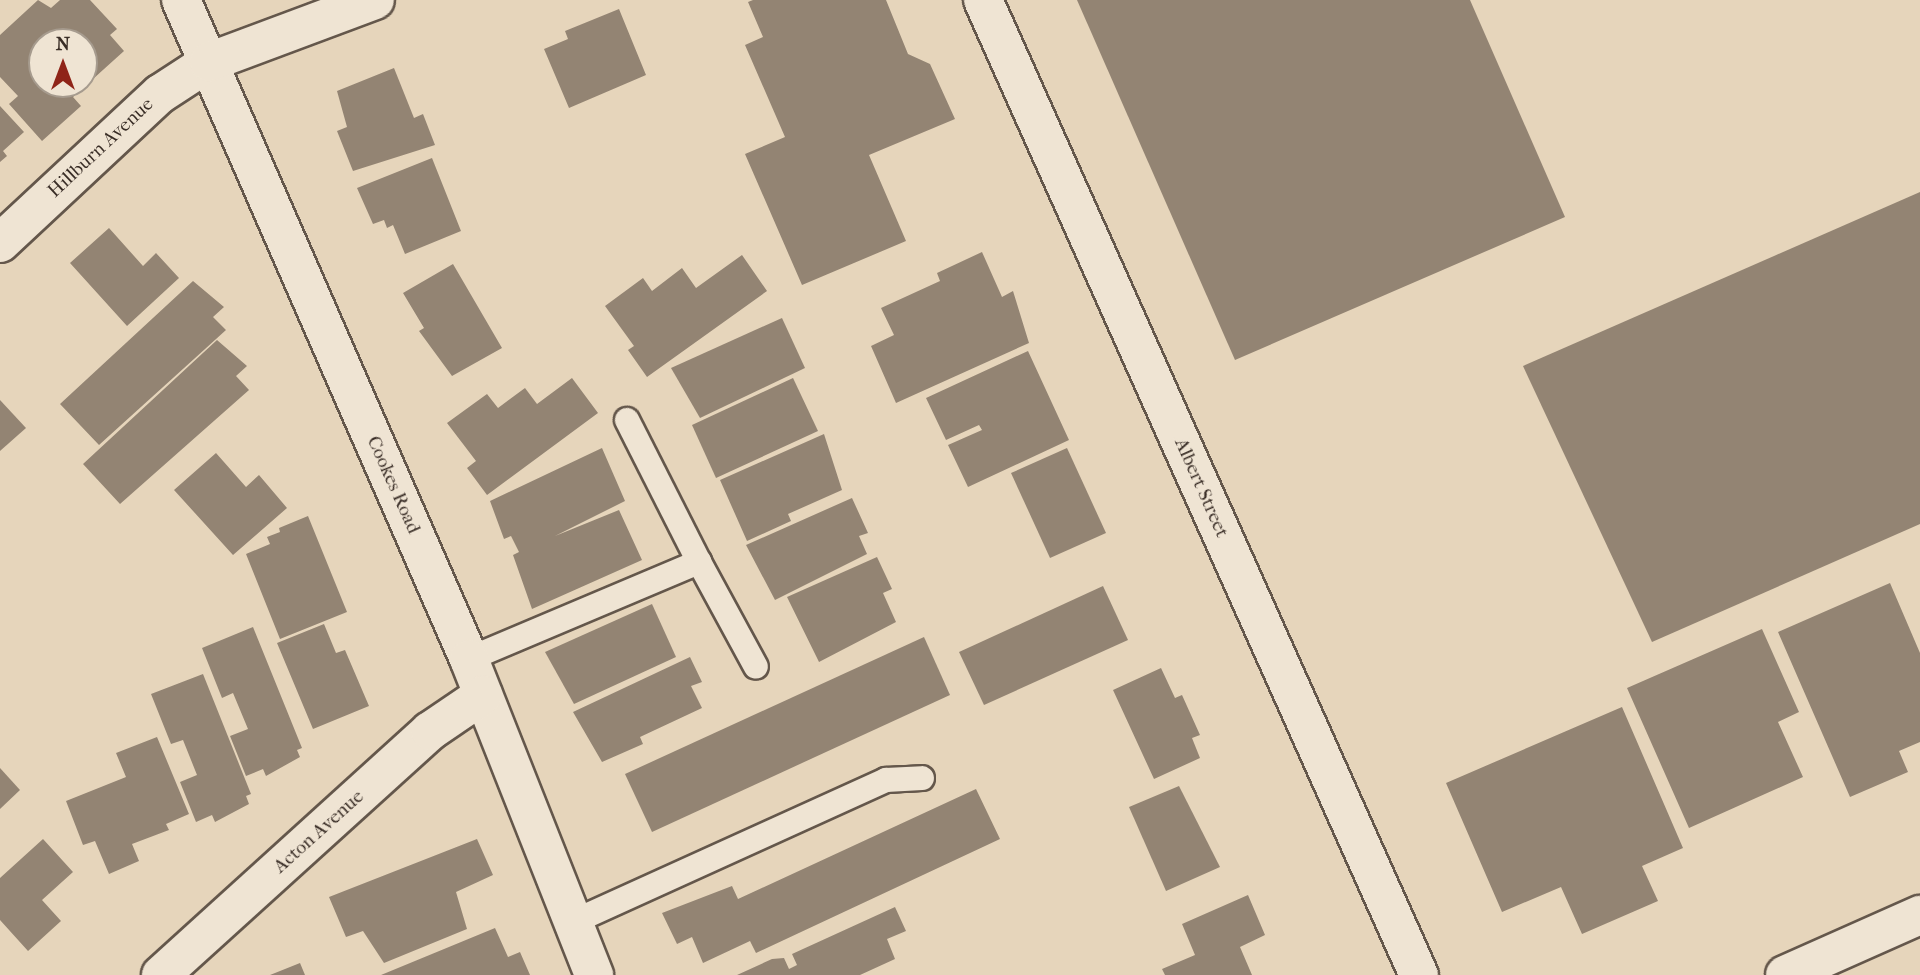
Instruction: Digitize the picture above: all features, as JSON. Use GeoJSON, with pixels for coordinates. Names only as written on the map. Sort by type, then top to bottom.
{"type":"FeatureCollection","features":[{"type":"Feature","properties":{"kind":"street","name":"Cookes Road"},"geometry":{"type":"LineString","coordinates":[[181,0],[469,659],[594,975]]}},
{"type":"Feature","properties":{"kind":"street","name":"Hillburn Avenue"},"geometry":{"type":"LineString","coordinates":[[0,243],[160,93],[209,62],[375,0]]}},
{"type":"Feature","properties":{"kind":"street","name":"Albert Street"},"geometry":{"type":"LineString","coordinates":[[983,0],[1419,975]]}},
{"type":"Feature","properties":{"kind":"street","name":"Acton Avenue"},"geometry":{"type":"LineString","coordinates":[[161,975],[430,731],[483,695]]}},
{"type":"Feature","properties":{"kind":"street"},"geometry":{"type":"LineString","coordinates":[[1786,975],[1920,915]]}},
{"type":"Feature","properties":{"kind":"lane"},"geometry":{"type":"LineString","coordinates":[[627,420],[756,667]]}},
{"type":"Feature","properties":{"kind":"lane"},"geometry":{"type":"LineString","coordinates":[[469,659],[699,562]]}},
{"type":"Feature","properties":{"kind":"lane"},"geometry":{"type":"LineString","coordinates":[[573,922],[886,780],[922,778]]}},
{"type":"Feature","properties":{"kind":"building"},"geometry":{"type":"Polygon","coordinates":[[[38,0],[51,8],[60,0],[90,0],[117,29],[110,35],[124,51],[98,74],[98,28],[28,28],[28,98],[74,98],[81,106],[42,141],[9,104],[18,96],[0,77],[0,35],[38,0]]]}},
{"type":"Feature","properties":{"kind":"building"},"geometry":{"type":"Polygon","coordinates":[[[886,0],[908,54],[930,64],[955,119],[869,155],[906,241],[802,285],[745,154],[785,137],[745,45],[763,37],[748,2],[886,0]]]}},
{"type":"Feature","properties":{"kind":"building"},"geometry":{"type":"Polygon","coordinates":[[[1077,0],[1470,0],[1565,217],[1235,360],[1077,0]]]}},
{"type":"Feature","properties":{"kind":"building"},"geometry":{"type":"Polygon","coordinates":[[[619,9],[646,75],[569,108],[544,49],[568,39],[565,31],[619,9]]]}},
{"type":"Feature","properties":{"kind":"building"},"geometry":{"type":"Polygon","coordinates":[[[394,68],[414,118],[423,114],[435,145],[353,171],[337,131],[347,127],[337,91],[394,68]]]}},
{"type":"Feature","properties":{"kind":"building"},"geometry":{"type":"Polygon","coordinates":[[[0,106],[24,132],[3,151],[7,156],[0,162],[0,106]]]}},
{"type":"Feature","properties":{"kind":"building"},"geometry":{"type":"Polygon","coordinates":[[[432,158],[461,231],[405,254],[393,225],[387,228],[384,220],[373,224],[357,188],[432,158]]]}},
{"type":"Feature","properties":{"kind":"building"},"geometry":{"type":"Polygon","coordinates":[[[1920,192],[1920,524],[1652,642],[1523,366],[1920,192]]]}},
{"type":"Feature","properties":{"kind":"building"},"geometry":{"type":"Polygon","coordinates":[[[109,228],[143,266],[156,253],[179,278],[127,326],[70,263],[109,228]]]}},
{"type":"Feature","properties":{"kind":"building"},"geometry":{"type":"Polygon","coordinates":[[[982,252],[1002,297],[1013,291],[1029,343],[896,403],[871,346],[894,335],[881,308],[940,281],[937,273],[982,252]]]}},
{"type":"Feature","properties":{"kind":"building"},"geometry":{"type":"Polygon","coordinates":[[[742,255],[767,291],[647,377],[628,350],[634,346],[605,306],[643,278],[652,291],[682,268],[696,288],[742,255]]]}},
{"type":"Feature","properties":{"kind":"building"},"geometry":{"type":"Polygon","coordinates":[[[453,264],[502,348],[452,376],[419,331],[424,328],[403,293],[453,264]]]}},
{"type":"Feature","properties":{"kind":"building"},"geometry":{"type":"Polygon","coordinates":[[[193,281],[224,307],[213,317],[226,330],[99,445],[60,404],[193,281]]]}},
{"type":"Feature","properties":{"kind":"building"},"geometry":{"type":"Polygon","coordinates":[[[782,318],[805,368],[700,418],[671,368],[782,318]]]}},
{"type":"Feature","properties":{"kind":"building"},"geometry":{"type":"Polygon","coordinates":[[[217,340],[247,366],[236,376],[249,390],[120,504],[83,464],[217,340]]]}},
{"type":"Feature","properties":{"kind":"building"},"geometry":{"type":"Polygon","coordinates":[[[1028,351],[1069,440],[968,487],[948,445],[982,430],[979,425],[946,440],[926,398],[1028,351]]]}},
{"type":"Feature","properties":{"kind":"building"},"geometry":{"type":"Polygon","coordinates":[[[572,378],[598,413],[487,495],[467,468],[476,461],[447,423],[487,394],[498,408],[525,388],[537,404],[572,378]]]}},
{"type":"Feature","properties":{"kind":"building"},"geometry":{"type":"Polygon","coordinates":[[[793,378],[818,431],[716,478],[692,425],[793,378]]]}},
{"type":"Feature","properties":{"kind":"building"},"geometry":{"type":"Polygon","coordinates":[[[0,400],[26,428],[0,451],[0,400]]]}},
{"type":"Feature","properties":{"kind":"building"},"geometry":{"type":"Polygon","coordinates":[[[824,434],[842,490],[788,514],[791,521],[747,541],[720,480],[824,434]]]}},
{"type":"Feature","properties":{"kind":"building"},"geometry":{"type":"Polygon","coordinates":[[[602,448],[625,501],[555,536],[619,510],[642,560],[532,609],[513,555],[519,552],[511,536],[504,539],[490,501],[602,448]]]}},
{"type":"Feature","properties":{"kind":"building"},"geometry":{"type":"Polygon","coordinates":[[[1067,448],[1106,533],[1050,558],[1011,473],[1067,448]]]}},
{"type":"Feature","properties":{"kind":"building"},"geometry":{"type":"Polygon","coordinates":[[[216,453],[246,487],[259,475],[287,508],[233,555],[174,490],[216,453]]]}},
{"type":"Feature","properties":{"kind":"building"},"geometry":{"type":"Polygon","coordinates":[[[852,498],[868,533],[859,536],[867,554],[775,600],[746,545],[852,498]]]}},
{"type":"Feature","properties":{"kind":"building"},"geometry":{"type":"Polygon","coordinates":[[[308,516],[347,612],[280,639],[246,554],[270,544],[267,537],[280,532],[279,528],[308,516]]]}},
{"type":"Feature","properties":{"kind":"building"},"geometry":{"type":"Polygon","coordinates":[[[877,557],[892,589],[883,593],[896,622],[819,662],[787,597],[877,557]]]}},
{"type":"Feature","properties":{"kind":"building"},"geometry":{"type":"Polygon","coordinates":[[[1890,583],[1920,653],[1920,742],[1899,751],[1908,772],[1850,797],[1778,632],[1890,583]]]}},
{"type":"Feature","properties":{"kind":"building"},"geometry":{"type":"Polygon","coordinates":[[[1103,586],[1128,640],[984,705],[959,652],[1103,586]]]}},
{"type":"Feature","properties":{"kind":"building"},"geometry":{"type":"Polygon","coordinates":[[[652,604],[676,657],[574,704],[545,652],[652,604]]]}},
{"type":"Feature","properties":{"kind":"building"},"geometry":{"type":"Polygon","coordinates":[[[324,624],[336,653],[345,650],[369,706],[313,729],[277,643],[324,624]]]}},
{"type":"Feature","properties":{"kind":"building"},"geometry":{"type":"Polygon","coordinates":[[[253,627],[302,748],[297,750],[300,757],[266,776],[263,769],[246,776],[230,736],[248,729],[233,693],[222,698],[202,648],[253,627]]]}},
{"type":"Feature","properties":{"kind":"building"},"geometry":{"type":"Polygon","coordinates":[[[1762,629],[1799,712],[1778,722],[1803,777],[1689,828],[1627,688],[1762,629]]]}},
{"type":"Feature","properties":{"kind":"building"},"geometry":{"type":"Polygon","coordinates":[[[924,637],[950,695],[652,832],[625,774],[924,637]]]}},
{"type":"Feature","properties":{"kind":"building"},"geometry":{"type":"Polygon","coordinates":[[[690,657],[702,682],[691,686],[702,708],[640,737],[643,744],[602,762],[573,712],[690,657]]]}},
{"type":"Feature","properties":{"kind":"building"},"geometry":{"type":"Polygon","coordinates":[[[1161,668],[1175,698],[1182,695],[1200,735],[1192,738],[1200,758],[1154,779],[1113,690],[1161,668]]]}},
{"type":"Feature","properties":{"kind":"building"},"geometry":{"type":"Polygon","coordinates":[[[203,674],[251,794],[246,796],[249,804],[215,822],[212,815],[196,822],[180,782],[197,775],[183,740],[171,744],[151,694],[203,674]]]}},
{"type":"Feature","properties":{"kind":"building"},"geometry":{"type":"Polygon","coordinates":[[[1622,707],[1683,848],[1642,866],[1658,901],[1582,934],[1561,887],[1502,912],[1446,783],[1622,707]]]}},
{"type":"Feature","properties":{"kind":"building"},"geometry":{"type":"Polygon","coordinates":[[[157,737],[189,814],[166,824],[169,830],[132,844],[139,861],[109,874],[95,841],[83,845],[66,801],[126,777],[116,753],[157,737]]]}},
{"type":"Feature","properties":{"kind":"building"},"geometry":{"type":"Polygon","coordinates":[[[0,768],[20,790],[0,809],[0,768]]]}},
{"type":"Feature","properties":{"kind":"building"},"geometry":{"type":"Polygon","coordinates":[[[1179,786],[1220,867],[1166,891],[1129,807],[1179,786]]]}},
{"type":"Feature","properties":{"kind":"building"},"geometry":{"type":"Polygon","coordinates":[[[976,789],[1000,839],[756,953],[750,941],[703,963],[692,937],[677,944],[662,913],[732,886],[738,899],[976,789]]]}},
{"type":"Feature","properties":{"kind":"building"},"geometry":{"type":"Polygon","coordinates":[[[43,839],[73,872],[42,900],[61,921],[28,951],[0,920],[0,878],[43,839]]]}},
{"type":"Feature","properties":{"kind":"building"},"geometry":{"type":"Polygon","coordinates":[[[477,839],[493,875],[456,892],[467,929],[384,963],[363,931],[346,937],[329,897],[477,839]]]}},
{"type":"Feature","properties":{"kind":"building"},"geometry":{"type":"Polygon","coordinates":[[[1248,895],[1265,935],[1240,947],[1252,975],[1165,975],[1162,969],[1195,955],[1182,924],[1248,895]]]}},
{"type":"Feature","properties":{"kind":"building"},"geometry":{"type":"Polygon","coordinates":[[[895,907],[906,931],[887,939],[895,959],[860,975],[737,975],[772,959],[784,958],[789,969],[797,965],[792,954],[895,907]]]}},
{"type":"Feature","properties":{"kind":"building"},"geometry":{"type":"Polygon","coordinates":[[[495,928],[508,957],[520,952],[530,975],[381,975],[495,928]]]}},
{"type":"Feature","properties":{"kind":"building"},"geometry":{"type":"Polygon","coordinates":[[[300,963],[305,975],[270,975],[300,963]]]}}]}
